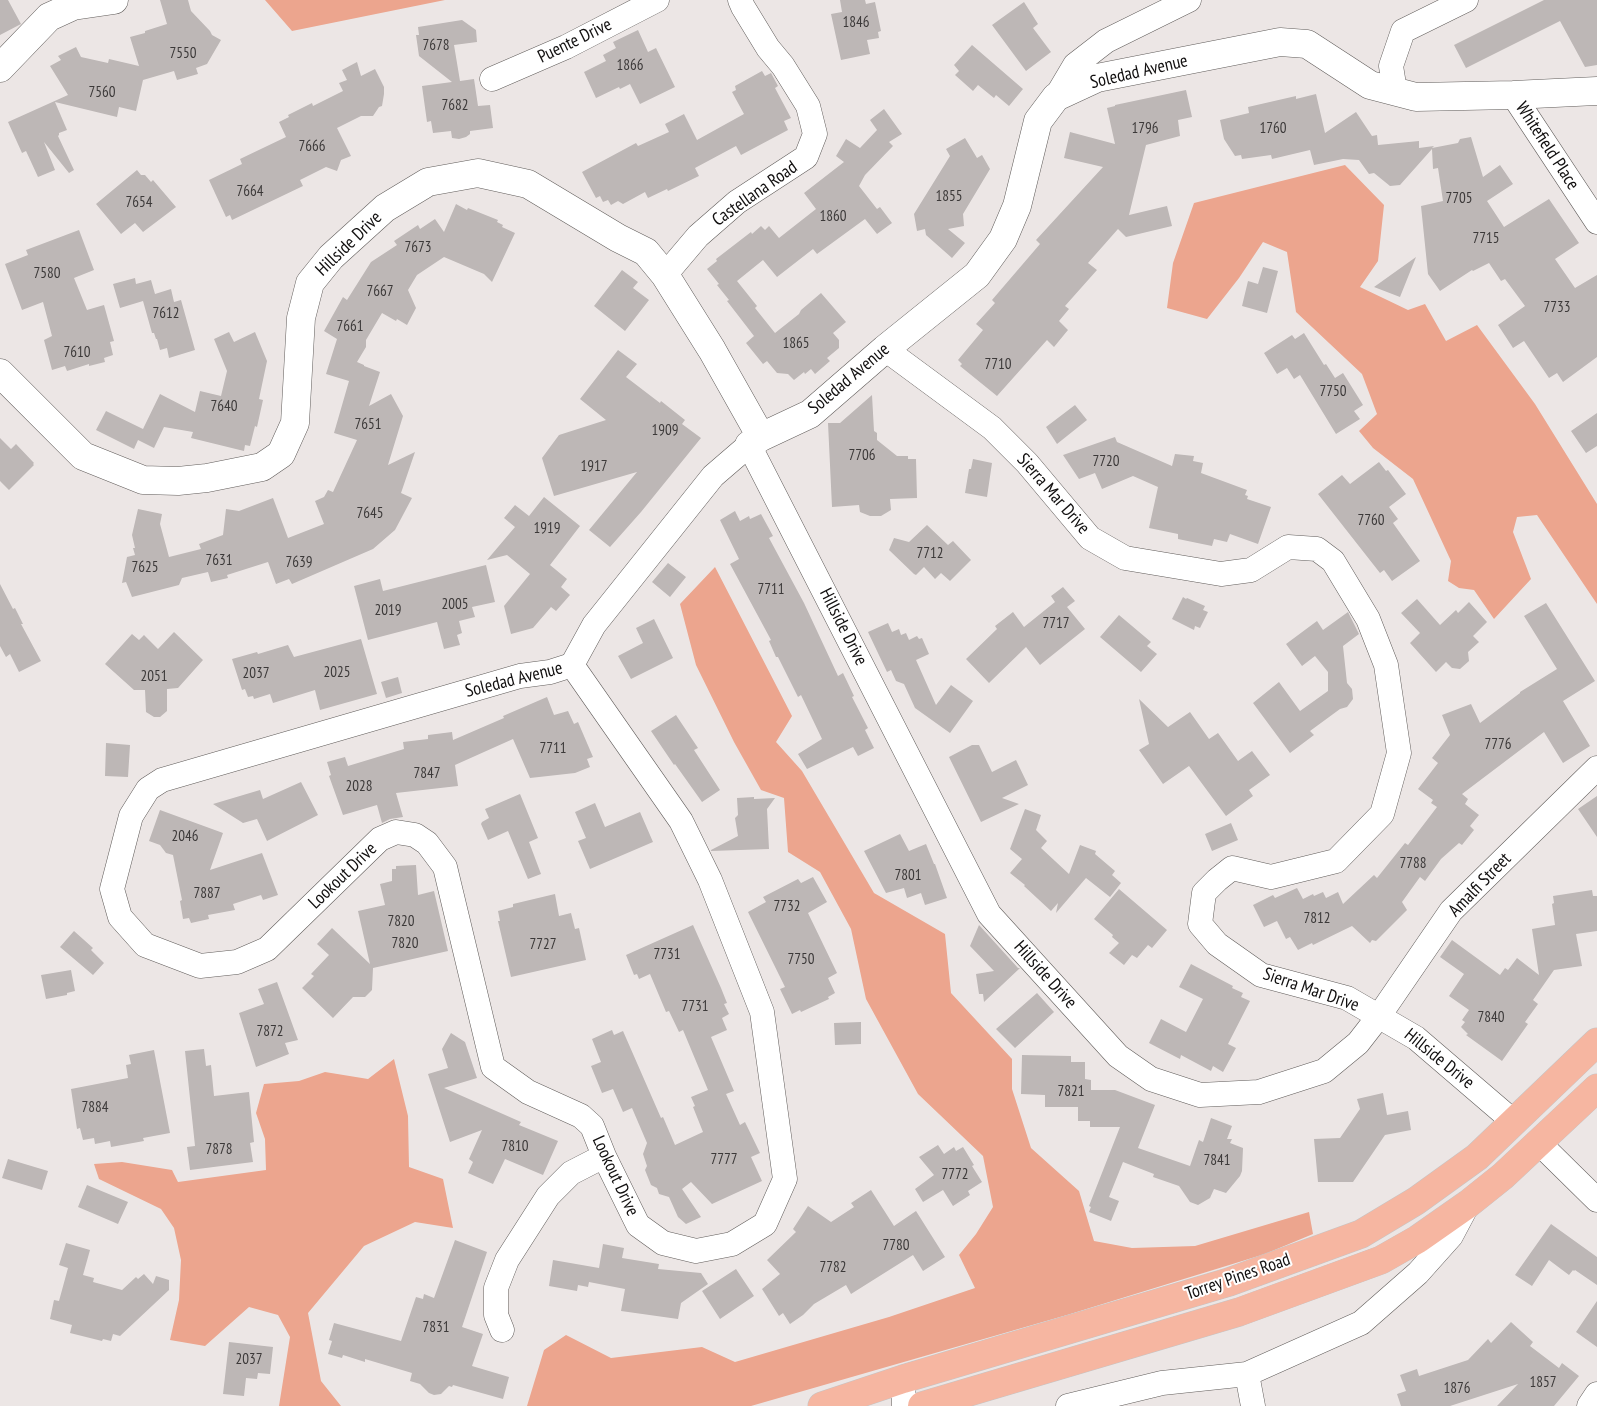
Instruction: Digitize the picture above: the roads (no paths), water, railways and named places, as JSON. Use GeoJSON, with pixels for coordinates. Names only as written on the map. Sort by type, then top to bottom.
{"type":"FeatureCollection","features":[{"type":"Feature","properties":{"kind":"main road","name":"Torrey Pines Road"},"geometry":{"type":"LineString","coordinates":[[822,1406],[903,1379],[1229,1282],[1360,1234],[1416,1201],[1469,1162],[1514,1122],[1597,1042]]}},
{"type":"Feature","properties":{"kind":"main road","name":"Torrey Pines Road"},"geometry":{"type":"LineString","coordinates":[[922,1406],[1240,1312],[1381,1260],[1418,1239],[1468,1204],[1503,1176],[1597,1088]]}},
{"type":"Feature","properties":{"kind":"main road","name":"Hillside Drive"},"geometry":{"type":"LineString","coordinates":[[1514,1122],[1538,1142]]}},
{"type":"Feature","properties":{"kind":"street"},"geometry":{"type":"LineString","coordinates":[[0,68],[49,17],[73,6],[114,0]]}},
{"type":"Feature","properties":{"kind":"street","name":"Puente Drive"},"geometry":{"type":"LineString","coordinates":[[492,79],[566,47],[657,0]]}},
{"type":"Feature","properties":{"kind":"street","name":"Castellana Road"},"geometry":{"type":"LineString","coordinates":[[665,275],[698,236],[737,202],[806,157],[815,134],[808,106],[783,66],[768,48],[740,0]]}},
{"type":"Feature","properties":{"kind":"street"},"geometry":{"type":"LineString","coordinates":[[1056,98],[1075,65],[1106,41],[1190,0]]}},
{"type":"Feature","properties":{"kind":"street"},"geometry":{"type":"LineString","coordinates":[[1395,91],[1390,66],[1403,31],[1466,0]]}},
{"type":"Feature","properties":{"kind":"street","name":"Soledad Avenue"},"geometry":{"type":"LineString","coordinates":[[112,889],[131,816],[148,789],[162,780],[520,676],[550,672],[572,665],[594,625],[713,476],[755,441],[810,414],[885,349],[977,275],[1003,239],[1017,206],[1038,121],[1056,98],[1097,78],[1280,42],[1307,44],[1370,85],[1416,97],[1597,91]]}},
{"type":"Feature","properties":{"kind":"street","name":"Whitefield Place"},"geometry":{"type":"LineString","coordinates":[[1513,95],[1597,222]]}},
{"type":"Feature","properties":{"kind":"street","name":"Hillside Drive"},"geometry":{"type":"LineString","coordinates":[[0,373],[83,456],[143,480],[178,481],[207,478],[262,467],[281,454],[295,423],[301,318],[310,283],[331,257],[385,208],[428,182],[478,173],[528,184],[618,238],[646,252],[665,275],[712,350],[755,441],[989,914],[1118,1056],[1151,1080],[1200,1094],[1260,1092],[1324,1071],[1358,1043],[1379,1016],[1416,1038],[1514,1122]]}},
{"type":"Feature","properties":{"kind":"street","name":"Sierra Mar Drive"},"geometry":{"type":"LineString","coordinates":[[885,349],[992,428],[1027,463],[1090,538],[1125,558],[1220,574],[1250,570],[1288,547],[1317,549],[1333,561],[1368,618],[1386,665],[1398,753],[1382,814],[1336,861],[1270,878],[1232,868],[1204,893],[1200,924],[1217,944],[1261,975],[1347,998],[1379,1016]]}},
{"type":"Feature","properties":{"kind":"street","name":"Lookout Drive"},"geometry":{"type":"LineString","coordinates":[[112,889],[120,917],[145,945],[200,966],[237,962],[267,949],[380,839],[396,832],[415,835],[427,843],[445,867],[492,1067],[528,1092],[582,1116],[592,1126],[604,1156],[638,1225],[663,1243],[696,1251],[732,1244],[766,1224],[786,1179],[762,1012],[710,880],[681,821],[572,665]]}},
{"type":"Feature","properties":{"kind":"street","name":"Amalfi Street"},"geometry":{"type":"LineString","coordinates":[[1379,1016],[1451,911],[1597,768]]}},
{"type":"Feature","properties":{"kind":"street"},"geometry":{"type":"LineString","coordinates":[[1538,1142],[1597,1200]]}},
{"type":"Feature","properties":{"kind":"street"},"geometry":{"type":"LineString","coordinates":[[502,1330],[496,1316],[496,1288],[507,1260],[548,1196],[570,1172],[604,1156]]}},
{"type":"Feature","properties":{"kind":"street"},"geometry":{"type":"LineString","coordinates":[[1068,1406],[1162,1384],[1247,1374],[1360,1323],[1418,1273],[1451,1236],[1468,1204]]}},
{"type":"Feature","properties":{"kind":"street"},"geometry":{"type":"LineString","coordinates":[[1247,1374],[1253,1406]]}},
{"type":"Feature","properties":{"kind":"street"},"geometry":{"type":"LineString","coordinates":[[903,1379],[904,1406]]}},
{"type":"Feature","properties":{"kind":"street"},"geometry":{"type":"LineString","coordinates":[[1589,1406],[1597,1394]]}}]}
